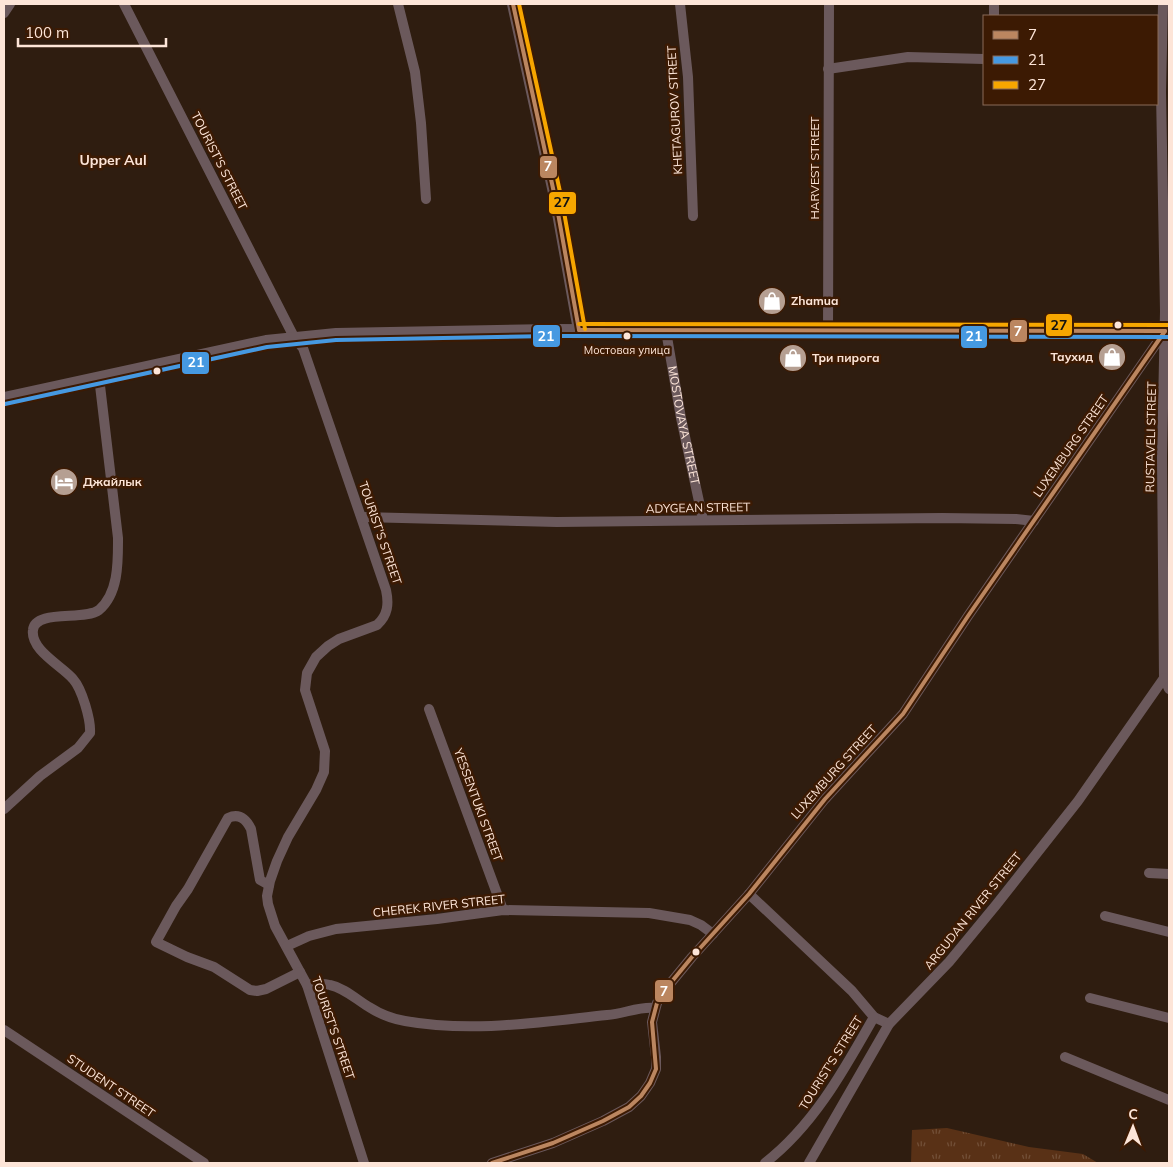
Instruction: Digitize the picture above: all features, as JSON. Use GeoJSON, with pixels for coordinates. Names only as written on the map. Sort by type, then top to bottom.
{"type":"FeatureCollection","features":[{"type":"Feature","properties":{"kind":"street"},"geometry":{"type":"LineString","coordinates":[[4,13],[10,4]]}},
{"type":"Feature","properties":{"kind":"street","name":"TOURIST'S STREET"},"geometry":{"type":"LineString","coordinates":[[124,4],[294,337],[302,348],[362,517],[388,598],[386,615],[377,625],[338,639],[320,652],[311,663],[305,690],[325,751],[324,772],[316,790],[288,837],[274,867],[267,896],[275,926],[307,985],[364,1163]]}},
{"type":"Feature","properties":{"kind":"street"},"geometry":{"type":"LineString","coordinates":[[398,4],[415,72],[421,123],[426,199]]}},
{"type":"Feature","properties":{"kind":"street"},"geometry":{"type":"LineString","coordinates":[[513,4],[556,202],[579,330]]}},
{"type":"Feature","properties":{"kind":"street","name":"KHETAGUROV STREET"},"geometry":{"type":"LineString","coordinates":[[680,4],[688,77],[693,216]]}},
{"type":"Feature","properties":{"kind":"street","name":"HARVEST STREET"},"geometry":{"type":"LineString","coordinates":[[828,332],[829,4]]}},
{"type":"Feature","properties":{"kind":"street","name":"RUSTAVELI STREET"},"geometry":{"type":"LineString","coordinates":[[1165,10],[1161,102],[1167,331],[1162,457],[1167,624],[1164,678],[1169,689]]}},
{"type":"Feature","properties":{"kind":"street"},"geometry":{"type":"LineString","coordinates":[[828,68],[908,57],[983,59]]}},
{"type":"Feature","properties":{"kind":"street"},"geometry":{"type":"LineString","coordinates":[[4,398],[233,347],[294,337],[388,332],[579,330],[828,332],[1167,331]]}},
{"type":"Feature","properties":{"kind":"street","name":"MOSTOVAYA STREET"},"geometry":{"type":"LineString","coordinates":[[666,331],[681,418],[703,520]]}},
{"type":"Feature","properties":{"kind":"street","name":"LUXEMBURG STREET"},"geometry":{"type":"LineString","coordinates":[[492,1163],[553,1143],[603,1122],[636,1101],[650,1083],[656,1069],[652,1022],[655,1008],[669,985],[749,894],[825,799],[896,723],[1167,331]]}},
{"type":"Feature","properties":{"kind":"street"},"geometry":{"type":"LineString","coordinates":[[4,809],[40,776],[78,748],[90,733],[89,720],[77,684],[38,647],[33,636],[33,630],[36,624],[43,619],[97,611],[107,598],[116,577],[118,538],[99,378]]}},
{"type":"Feature","properties":{"kind":"street","name":"ADYGEAN STREET"},"geometry":{"type":"LineString","coordinates":[[362,517],[557,522],[942,518],[1034,521]]}},
{"type":"Feature","properties":{"kind":"street","name":"ARGUDAN RIVER STREET"},"geometry":{"type":"LineString","coordinates":[[809,1163],[889,1024],[949,962],[990,912],[1078,801],[1164,678]]}},
{"type":"Feature","properties":{"kind":"street","name":"YESSENTUKI STREET"},"geometry":{"type":"LineString","coordinates":[[429,708],[503,910]]}},
{"type":"Feature","properties":{"kind":"street"},"geometry":{"type":"LineString","coordinates":[[269,884],[260,880],[252,835],[247,823],[239,816],[228,818],[156,942],[187,957],[214,966],[250,990],[266,989],[300,972]]}},
{"type":"Feature","properties":{"kind":"street"},"geometry":{"type":"LineString","coordinates":[[1150,873],[1169,874]]}},
{"type":"Feature","properties":{"kind":"street"},"geometry":{"type":"LineString","coordinates":[[749,894],[852,991],[874,1017],[889,1024]]}},
{"type":"Feature","properties":{"kind":"street","name":"CHEREK RIVER STREET"},"geometry":{"type":"LineString","coordinates":[[287,946],[309,936],[336,929],[503,910],[649,913],[690,920],[713,934]]}},
{"type":"Feature","properties":{"kind":"street"},"geometry":{"type":"LineString","coordinates":[[1106,916],[1169,932]]}},
{"type":"Feature","properties":{"kind":"street"},"geometry":{"type":"LineString","coordinates":[[307,985],[324,984],[338,987],[368,1007],[393,1018],[460,1027],[497,1026],[608,1015],[640,1008],[655,1008]]}},
{"type":"Feature","properties":{"kind":"street"},"geometry":{"type":"LineString","coordinates":[[1090,998],[1169,1018]]}},
{"type":"Feature","properties":{"kind":"street","name":"TOURIST'S STREET"},"geometry":{"type":"LineString","coordinates":[[765,1163],[795,1136],[822,1102],[844,1069],[874,1017]]}},
{"type":"Feature","properties":{"kind":"street","name":"STUDENT STREET"},"geometry":{"type":"LineString","coordinates":[[4,1030],[204,1163]]}},
{"type":"Feature","properties":{"kind":"street"},"geometry":{"type":"LineString","coordinates":[[1065,1057],[1169,1100]]}},
{"type":"Feature","properties":{"kind":"green space"},"geometry":{"type":"Polygon","coordinates":[[[947,1128],[1029,1147],[1083,1154],[1098,1163],[911,1163],[912,1130],[947,1128]]]}},
{"type":"Feature","properties":{"kind":"transit line","name":"7"},"geometry":{"type":"LineString","coordinates":[[513,4],[556,202],[579,330]]}},
{"type":"Feature","properties":{"kind":"transit line","name":"27"},"geometry":{"type":"LineString","coordinates":[[519,4],[562,201],[585,329]]}},
{"type":"Feature","properties":{"kind":"transit line","name":"27"},"geometry":{"type":"LineString","coordinates":[[579,324],[1169,325]]}},
{"type":"Feature","properties":{"kind":"transit line","name":"7"},"geometry":{"type":"LineString","coordinates":[[579,330],[1165,331]]}},
{"type":"Feature","properties":{"kind":"transit line","name":"7"},"geometry":{"type":"LineString","coordinates":[[492,1163],[553,1143],[603,1121],[629,1107],[641,1096],[650,1083],[656,1069],[652,1022],[657,1003],[664,991],[749,894],[825,799],[903,714],[968,616],[1165,331]]}},
{"type":"Feature","properties":{"kind":"transit line","name":"21"},"geometry":{"type":"LineString","coordinates":[[5,404],[267,347],[336,340],[551,336],[1169,337]]}},
{"type":"Feature","properties":{"kind":"place","name":"Zhamua"},"geometry":{"type":"Point","coordinates":[772,301]}},
{"type":"Feature","properties":{"kind":"place","name":"Мостовая улица"},"geometry":{"type":"Point","coordinates":[627,336]}},
{"type":"Feature","properties":{"kind":"place","name":"Таухид"},"geometry":{"type":"Point","coordinates":[1112,357]}},
{"type":"Feature","properties":{"kind":"place","name":"Три пирога"},"geometry":{"type":"Point","coordinates":[793,358]}},
{"type":"Feature","properties":{"kind":"place","name":"Джайлык"},"geometry":{"type":"Point","coordinates":[64,482]}},
{"type":"Feature","properties":{"kind":"district","name":"Upper Aul"},"geometry":{"type":"Point","coordinates":[113,160]}}]}
